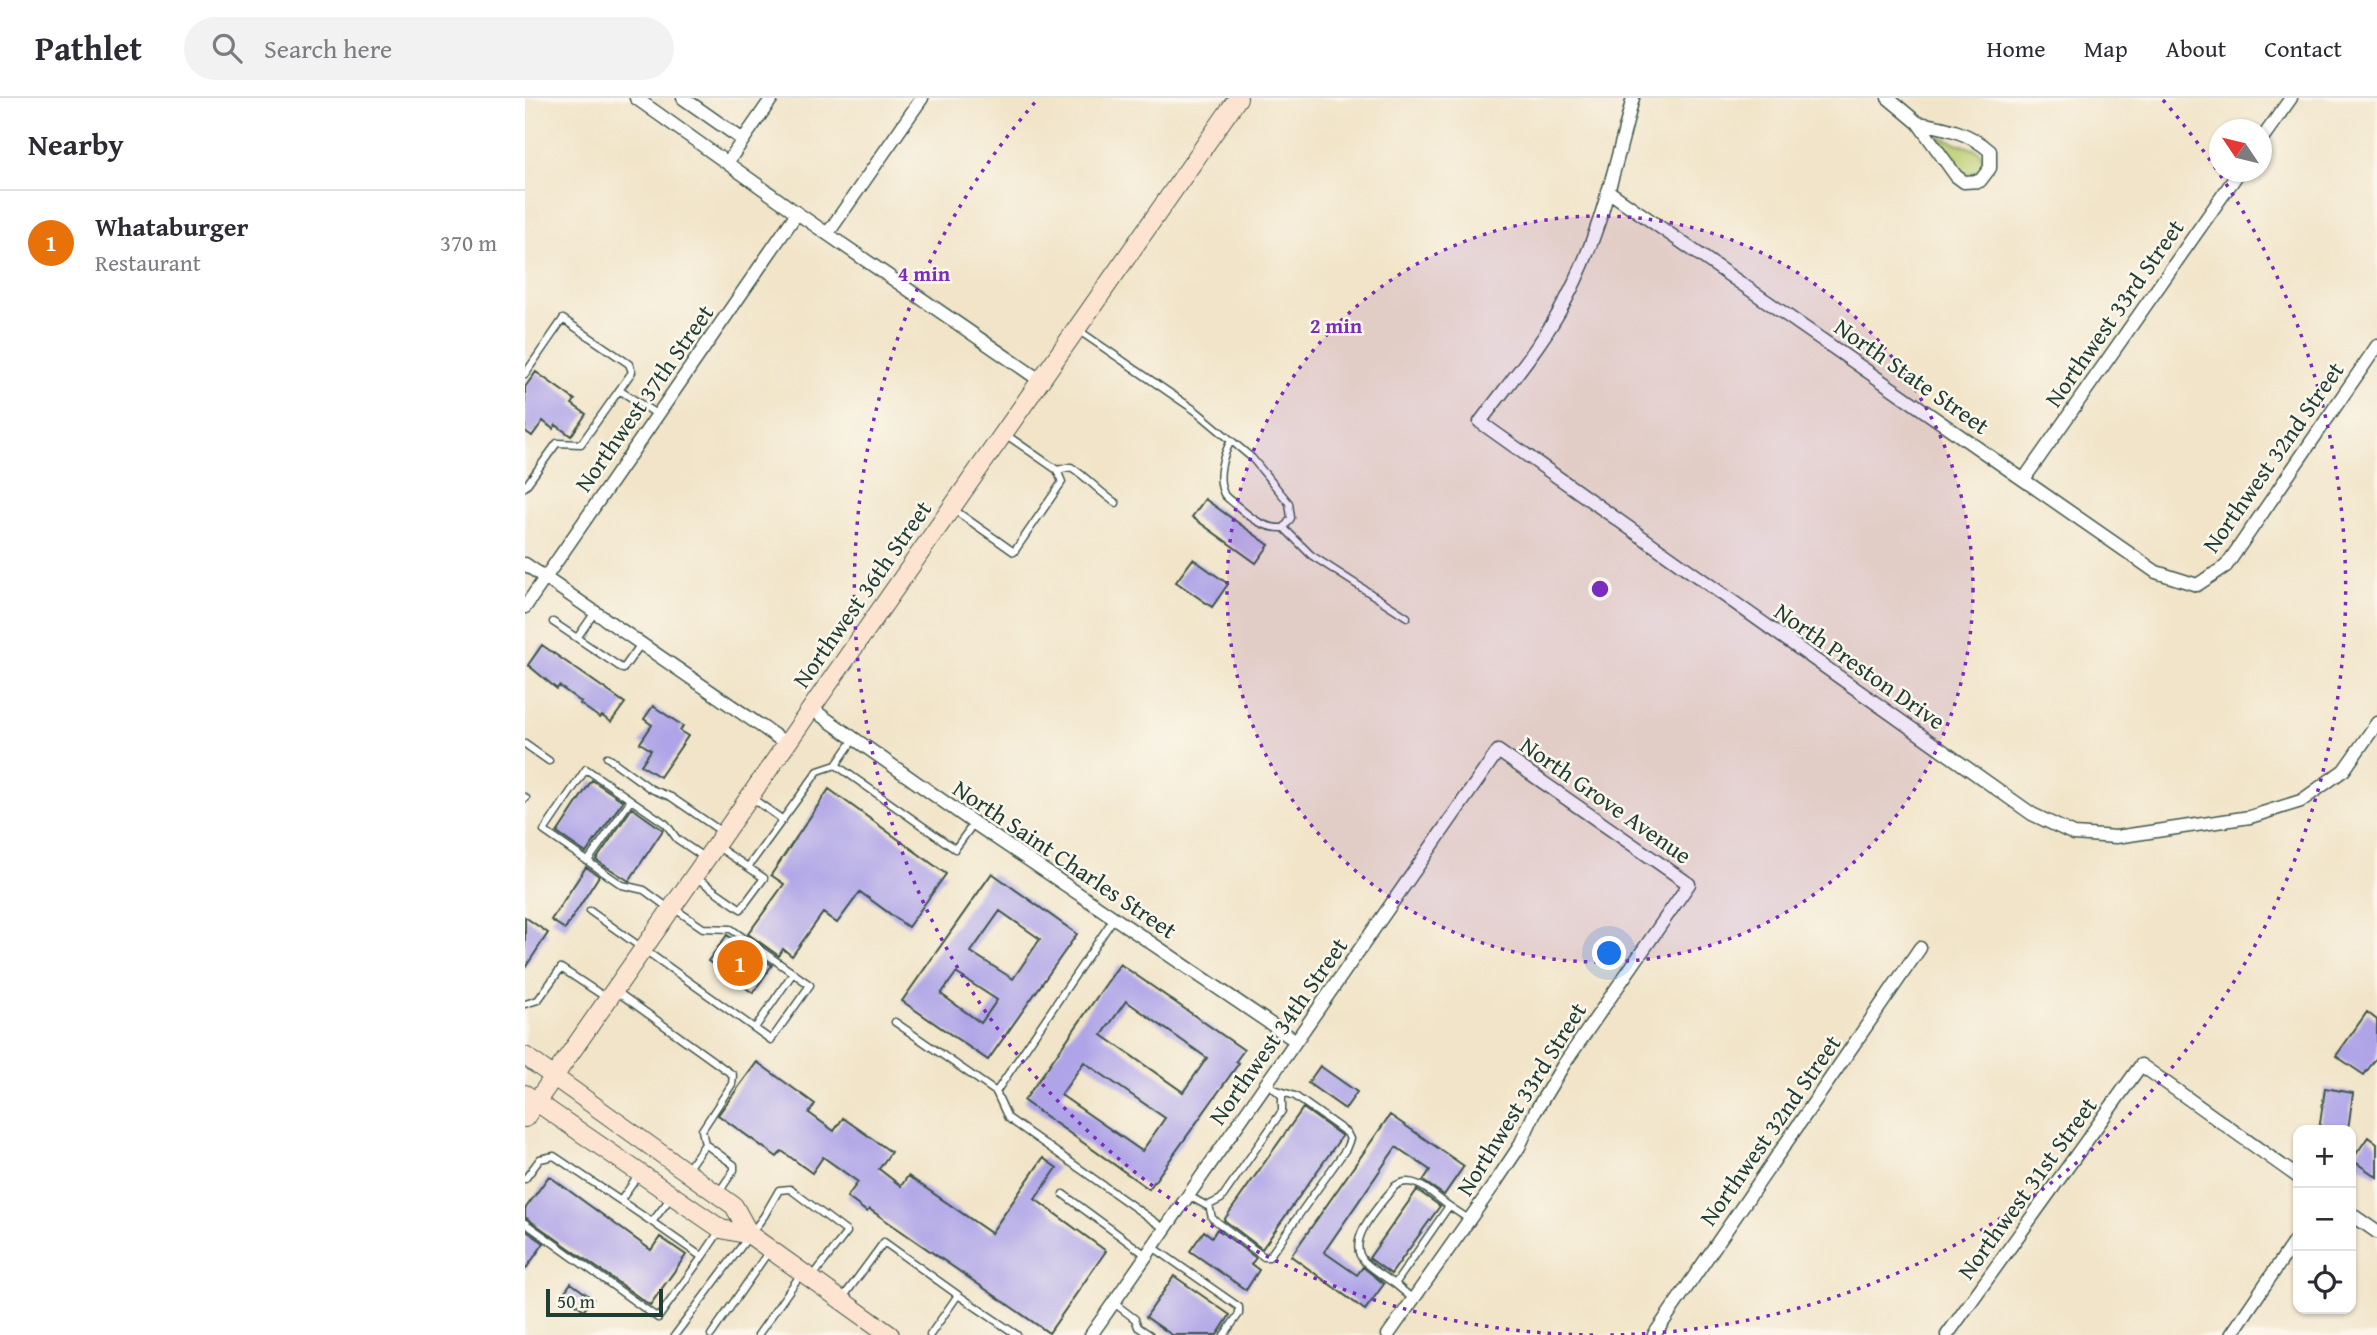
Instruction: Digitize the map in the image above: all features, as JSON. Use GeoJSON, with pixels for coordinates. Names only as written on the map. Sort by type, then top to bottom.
{"type":"FeatureCollection","features":[{"type":"Feature","properties":{"kind":"main road","name":"Northwest 36th Street"},"geometry":{"type":"LineString","coordinates":[[525,1118],[531,1098],[555,1076],[1238,98]]}},
{"type":"Feature","properties":{"kind":"main road"},"geometry":{"type":"LineString","coordinates":[[525,1056],[734,1206],[750,1235],[890,1335]]}},
{"type":"Feature","properties":{"kind":"main road"},"geometry":{"type":"LineString","coordinates":[[531,1098],[721,1230],[750,1235]]}},
{"type":"Feature","properties":{"kind":"street"},"geometry":{"type":"LineString","coordinates":[[636,98],[1041,381]]}},
{"type":"Feature","properties":{"kind":"street"},"geometry":{"type":"LineString","coordinates":[[683,98],[743,139]]}},
{"type":"Feature","properties":{"kind":"street"},"geometry":{"type":"LineString","coordinates":[[727,163],[772,98]]}},
{"type":"Feature","properties":{"kind":"street"},"geometry":{"type":"LineString","coordinates":[[828,233],[922,98]]}},
{"type":"Feature","properties":{"kind":"street"},"geometry":{"type":"LineString","coordinates":[[1608,191],[1633,98]]}},
{"type":"Feature","properties":{"kind":"street"},"geometry":{"type":"LineString","coordinates":[[1888,98],[1918,123],[1956,176],[1964,182],[1980,181],[1990,168],[1990,151],[1980,141],[1942,127],[1918,123]]}},
{"type":"Feature","properties":{"kind":"street"},"geometry":{"type":"LineString","coordinates":[[2272,126],[2291,98]]}},
{"type":"Feature","properties":{"kind":"street","name":"Northwest 33rd Street"},"geometry":{"type":"LineString","coordinates":[[2024,479],[2232,182]]}},
{"type":"Feature","properties":{"kind":"street","name":"North Preston Drive"},"geometry":{"type":"LineString","coordinates":[[1608,191],[1584,262],[1558,315],[1480,422],[2032,814],[2074,834],[2116,837],[2250,817],[2301,801],[2344,770],[2377,723]]}},
{"type":"Feature","properties":{"kind":"street","name":"North State Street"},"geometry":{"type":"LineString","coordinates":[[1608,191],[2156,572],[2197,585]]}},
{"type":"Feature","properties":{"kind":"street","name":"Northwest 37th Street"},"geometry":{"type":"LineString","coordinates":[[525,607],[797,213]]}},
{"type":"Feature","properties":{"kind":"street","name":"Northwest 32nd Street"},"geometry":{"type":"LineString","coordinates":[[2197,585],[2226,566],[2377,346]]}},
{"type":"Feature","properties":{"kind":"street"},"geometry":{"type":"LineString","coordinates":[[525,564],[787,744]]}},
{"type":"Feature","properties":{"kind":"street","name":"North Saint Charles Street"},"geometry":{"type":"LineString","coordinates":[[812,709],[974,823],[1296,1041]]}},
{"type":"Feature","properties":{"kind":"street","name":"North Grove Avenue"},"geometry":{"type":"LineString","coordinates":[[1498,751],[1689,884]]}},
{"type":"Feature","properties":{"kind":"street","name":"Northwest 34th Street"},"geometry":{"type":"LineString","coordinates":[[1091,1335],[1189,1196],[1273,1086],[1296,1041],[1498,751]]}},
{"type":"Feature","properties":{"kind":"street","name":"Northwest 33rd Street"},"geometry":{"type":"LineString","coordinates":[[1388,1335],[1519,1147],[1535,1112],[1564,1064],[1689,884]]}},
{"type":"Feature","properties":{"kind":"street","name":"Northwest 32nd Street"},"geometry":{"type":"LineString","coordinates":[[1654,1335],[1920,948]]}},
{"type":"Feature","properties":{"kind":"street","name":"Northwest 31st Street"},"geometry":{"type":"LineString","coordinates":[[1947,1335],[2141,1065],[2293,1173]]}},
{"type":"Feature","properties":{"kind":"street"},"geometry":{"type":"LineString","coordinates":[[2356,1217],[2377,1232]]}},
{"type":"Feature","properties":{"kind":"street"},"geometry":{"type":"LineString","coordinates":[[2231,1335],[2293,1243]]}},
{"type":"Feature","properties":{"kind":"lane"},"geometry":{"type":"LineString","coordinates":[[525,374],[563,319],[629,364],[632,372],[581,444],[557,443],[525,487]]}},
{"type":"Feature","properties":{"kind":"lane"},"geometry":{"type":"LineString","coordinates":[[1077,329],[1196,411],[1252,458],[1289,503],[1291,517],[1284,528]]}},
{"type":"Feature","properties":{"kind":"lane"},"geometry":{"type":"LineString","coordinates":[[619,390],[658,415]]}},
{"type":"Feature","properties":{"kind":"lane"},"geometry":{"type":"LineString","coordinates":[[952,508],[1014,552],[1062,482],[1057,470],[1004,433]]}},
{"type":"Feature","properties":{"kind":"lane"},"geometry":{"type":"LineString","coordinates":[[1231,440],[1224,453],[1220,475],[1224,494],[1250,518],[1271,528],[1284,528],[1311,555],[1407,617]]}},
{"type":"Feature","properties":{"kind":"lane"},"geometry":{"type":"LineString","coordinates":[[1057,470],[1071,467],[1116,503]]}},
{"type":"Feature","properties":{"kind":"lane"},"geometry":{"type":"LineString","coordinates":[[577,638],[595,612]]}},
{"type":"Feature","properties":{"kind":"lane"},"geometry":{"type":"LineString","coordinates":[[553,622],[624,669],[641,644]]}},
{"type":"Feature","properties":{"kind":"lane"},"geometry":{"type":"LineString","coordinates":[[748,867],[818,771],[836,765],[854,739]]}},
{"type":"Feature","properties":{"kind":"lane"},"geometry":{"type":"LineString","coordinates":[[525,744],[549,761]]}},
{"type":"Feature","properties":{"kind":"lane"},"geometry":{"type":"LineString","coordinates":[[607,757],[651,789],[671,797],[716,846],[764,878],[741,909],[695,877]]}},
{"type":"Feature","properties":{"kind":"lane"},"geometry":{"type":"LineString","coordinates":[[836,765],[955,849],[974,823]]}},
{"type":"Feature","properties":{"kind":"lane"},"geometry":{"type":"LineString","coordinates":[[590,911],[772,1040],[810,985],[731,929],[703,928],[644,890],[622,885],[544,831],[586,769],[666,824],[677,839],[716,846]]}},
{"type":"Feature","properties":{"kind":"lane"},"geometry":{"type":"LineString","coordinates":[[751,797],[783,820]]}},
{"type":"Feature","properties":{"kind":"lane"},"geometry":{"type":"LineString","coordinates":[[588,861],[631,800]]}},
{"type":"Feature","properties":{"kind":"lane"},"geometry":{"type":"LineString","coordinates":[[996,1092],[1114,918]]}},
{"type":"Feature","properties":{"kind":"lane"},"geometry":{"type":"LineString","coordinates":[[525,1004],[538,1000],[561,968],[612,995],[733,1075],[732,1084],[702,1130],[705,1143],[734,1165],[734,1170],[718,1194]]}},
{"type":"Feature","properties":{"kind":"lane"},"geometry":{"type":"LineString","coordinates":[[755,1028],[793,973]]}},
{"type":"Feature","properties":{"kind":"lane"},"geometry":{"type":"LineString","coordinates":[[895,1022],[996,1092],[1008,1118],[1165,1229]]}},
{"type":"Feature","properties":{"kind":"lane"},"geometry":{"type":"LineString","coordinates":[[1209,1205],[1212,1218],[1264,1257],[1269,1257],[1346,1149],[1350,1139],[1347,1133],[1294,1096],[1273,1086]]}},
{"type":"Feature","properties":{"kind":"lane"},"geometry":{"type":"LineString","coordinates":[[1189,1196],[1201,1204],[1209,1205],[1221,1199],[1282,1111],[1282,1097],[1273,1086]]}},
{"type":"Feature","properties":{"kind":"lane"},"geometry":{"type":"LineString","coordinates":[[686,1171],[705,1143]]}},
{"type":"Feature","properties":{"kind":"lane"},"geometry":{"type":"LineString","coordinates":[[526,1175],[540,1159],[554,1156],[702,1256]]}},
{"type":"Feature","properties":{"kind":"lane"},"geometry":{"type":"LineString","coordinates":[[621,1200],[640,1174]]}},
{"type":"Feature","properties":{"kind":"lane"},"geometry":{"type":"LineString","coordinates":[[1413,1299],[1363,1260],[1358,1252],[1358,1237],[1395,1185],[1401,1181],[1416,1182],[1470,1220]]}},
{"type":"Feature","properties":{"kind":"lane"},"geometry":{"type":"LineString","coordinates":[[675,1335],[750,1235],[779,1190],[790,1189],[847,1232],[807,1275],[758,1335]]}},
{"type":"Feature","properties":{"kind":"lane"},"geometry":{"type":"LineString","coordinates":[[1063,1194],[1239,1307],[1239,1314],[1224,1335]]}},
{"type":"Feature","properties":{"kind":"lane"},"geometry":{"type":"LineString","coordinates":[[652,1222],[672,1196]]}},
{"type":"Feature","properties":{"kind":"lane"},"geometry":{"type":"LineString","coordinates":[[1395,1284],[1449,1206]]}},
{"type":"Feature","properties":{"kind":"lane"},"geometry":{"type":"LineString","coordinates":[[525,1223],[658,1318],[721,1230]]}},
{"type":"Feature","properties":{"kind":"lane"},"geometry":{"type":"LineString","coordinates":[[841,1300],[884,1242],[1017,1335]]}},
{"type":"Feature","properties":{"kind":"lane"},"geometry":{"type":"LineString","coordinates":[[711,1335],[771,1250]]}},
{"type":"Feature","properties":{"kind":"lane"},"geometry":{"type":"LineString","coordinates":[[930,1335],[958,1295]]}},
{"type":"Feature","properties":{"kind":"lane"},"geometry":{"type":"LineString","coordinates":[[1114,1303],[1150,1335]]}},
{"type":"Feature","properties":{"kind":"green space"},"geometry":{"type":"Polygon","coordinates":[[[1938,136],[1979,151],[1983,160],[1982,167],[1969,175],[1963,172],[1938,136]]]}},
{"type":"Feature","properties":{"kind":"building"},"geometry":{"type":"Polygon","coordinates":[[[536,372],[575,400],[572,404],[586,414],[571,436],[556,425],[553,429],[543,421],[532,436],[525,431],[525,387],[536,372]]]}},
{"type":"Feature","properties":{"kind":"building"},"geometry":{"type":"Polygon","coordinates":[[[1205,499],[1269,545],[1256,563],[1192,517],[1205,499]]]}},
{"type":"Feature","properties":{"kind":"building"},"geometry":{"type":"Polygon","coordinates":[[[1193,559],[1228,584],[1212,607],[1176,582],[1193,559]]]}},
{"type":"Feature","properties":{"kind":"building"},"geometry":{"type":"Polygon","coordinates":[[[542,645],[625,703],[611,722],[602,716],[600,718],[559,686],[557,689],[528,665],[542,645]]]}},
{"type":"Feature","properties":{"kind":"building"},"geometry":{"type":"Polygon","coordinates":[[[653,706],[683,726],[680,731],[688,736],[660,777],[641,765],[651,750],[640,743],[652,725],[644,719],[653,706]]]}},
{"type":"Feature","properties":{"kind":"building"},"geometry":{"type":"Polygon","coordinates":[[[592,780],[623,801],[586,853],[557,833],[592,780]]]}},
{"type":"Feature","properties":{"kind":"building"},"geometry":{"type":"Polygon","coordinates":[[[829,789],[946,874],[908,927],[860,892],[837,923],[823,913],[792,956],[783,949],[779,956],[748,934],[784,884],[771,875],[829,789]]]}},
{"type":"Feature","properties":{"kind":"building"},"geometry":{"type":"Polygon","coordinates":[[[632,808],[663,830],[629,881],[596,860],[632,808]]]}},
{"type":"Feature","properties":{"kind":"building"},"geometry":{"type":"Polygon","coordinates":[[[586,867],[599,876],[565,929],[551,920],[586,867]]]}},
{"type":"Feature","properties":{"kind":"building"},"geometry":{"type":"Polygon","coordinates":[[[992,873],[1077,934],[988,1060],[902,1001],[992,873]],[[1000,911],[971,952],[1013,979],[1040,939],[1000,911]],[[956,973],[941,994],[981,1023],[997,1000],[956,973]]]}},
{"type":"Feature","properties":{"kind":"building"},"geometry":{"type":"Polygon","coordinates":[[[525,917],[548,933],[525,968],[525,917]]]}},
{"type":"Feature","properties":{"kind":"building"},"geometry":{"type":"Polygon","coordinates":[[[727,935],[772,965],[753,993],[708,961],[727,935]]]}},
{"type":"Feature","properties":{"kind":"building"},"geometry":{"type":"Polygon","coordinates":[[[1120,964],[1244,1050],[1236,1061],[1239,1063],[1149,1189],[1024,1101],[1120,964]],[[1126,1001],[1102,1035],[1183,1092],[1207,1058],[1126,1001]],[[1084,1062],[1061,1095],[1142,1151],[1165,1118],[1084,1062]]]}},
{"type":"Feature","properties":{"kind":"building"},"geometry":{"type":"Polygon","coordinates":[[[2367,1012],[2377,1020],[2377,1057],[2364,1075],[2336,1056],[2367,1012]]]}},
{"type":"Feature","properties":{"kind":"building"},"geometry":{"type":"Polygon","coordinates":[[[757,1062],[815,1104],[809,1113],[834,1131],[843,1118],[891,1152],[879,1169],[901,1186],[908,1176],[991,1233],[1043,1158],[1057,1168],[1035,1199],[1106,1251],[1049,1333],[869,1209],[867,1212],[847,1197],[858,1182],[823,1157],[812,1173],[782,1151],[777,1157],[718,1115],[757,1062]]]}},
{"type":"Feature","properties":{"kind":"building"},"geometry":{"type":"Polygon","coordinates":[[[1320,1066],[1357,1092],[1345,1109],[1308,1083],[1320,1066]]]}},
{"type":"Feature","properties":{"kind":"building"},"geometry":{"type":"Polygon","coordinates":[[[2325,1088],[2353,1093],[2349,1125],[2320,1125],[2325,1088]]]}},
{"type":"Feature","properties":{"kind":"building"},"geometry":{"type":"Polygon","coordinates":[[[1303,1108],[1342,1136],[1262,1249],[1224,1220],[1303,1108]]]}},
{"type":"Feature","properties":{"kind":"building"},"geometry":{"type":"Polygon","coordinates":[[[1390,1115],[1464,1166],[1444,1195],[1423,1181],[1430,1170],[1396,1147],[1324,1252],[1357,1275],[1363,1267],[1384,1284],[1365,1310],[1291,1256],[1390,1115]]]}},
{"type":"Feature","properties":{"kind":"building"},"geometry":{"type":"Polygon","coordinates":[[[2368,1137],[2377,1144],[2377,1177],[2356,1163],[2356,1154],[2368,1137]]]}},
{"type":"Feature","properties":{"kind":"building"},"geometry":{"type":"Polygon","coordinates":[[[549,1176],[651,1250],[660,1237],[686,1255],[650,1305],[525,1217],[525,1209],[549,1176]]]}},
{"type":"Feature","properties":{"kind":"building"},"geometry":{"type":"Polygon","coordinates":[[[1417,1190],[1440,1206],[1391,1274],[1369,1258],[1417,1190]]]}},
{"type":"Feature","properties":{"kind":"building"},"geometry":{"type":"Polygon","coordinates":[[[1217,1229],[1256,1258],[1251,1264],[1259,1270],[1246,1290],[1190,1251],[1204,1231],[1212,1237],[1217,1229]]]}},
{"type":"Feature","properties":{"kind":"building"},"geometry":{"type":"Polygon","coordinates":[[[525,1230],[544,1243],[525,1270],[525,1230]]]}},
{"type":"Feature","properties":{"kind":"building"},"geometry":{"type":"Polygon","coordinates":[[[1174,1276],[1230,1315],[1217,1335],[1172,1335],[1146,1317],[1174,1276]]]}},
{"type":"Feature","properties":{"kind":"building"},"geometry":{"type":"Polygon","coordinates":[[[571,1283],[593,1299],[584,1310],[563,1294],[571,1283]]]}},
{"type":"Feature","properties":{"kind":"place","name":"Whataburger"},"geometry":{"type":"Point","coordinates":[740,963]}}]}
